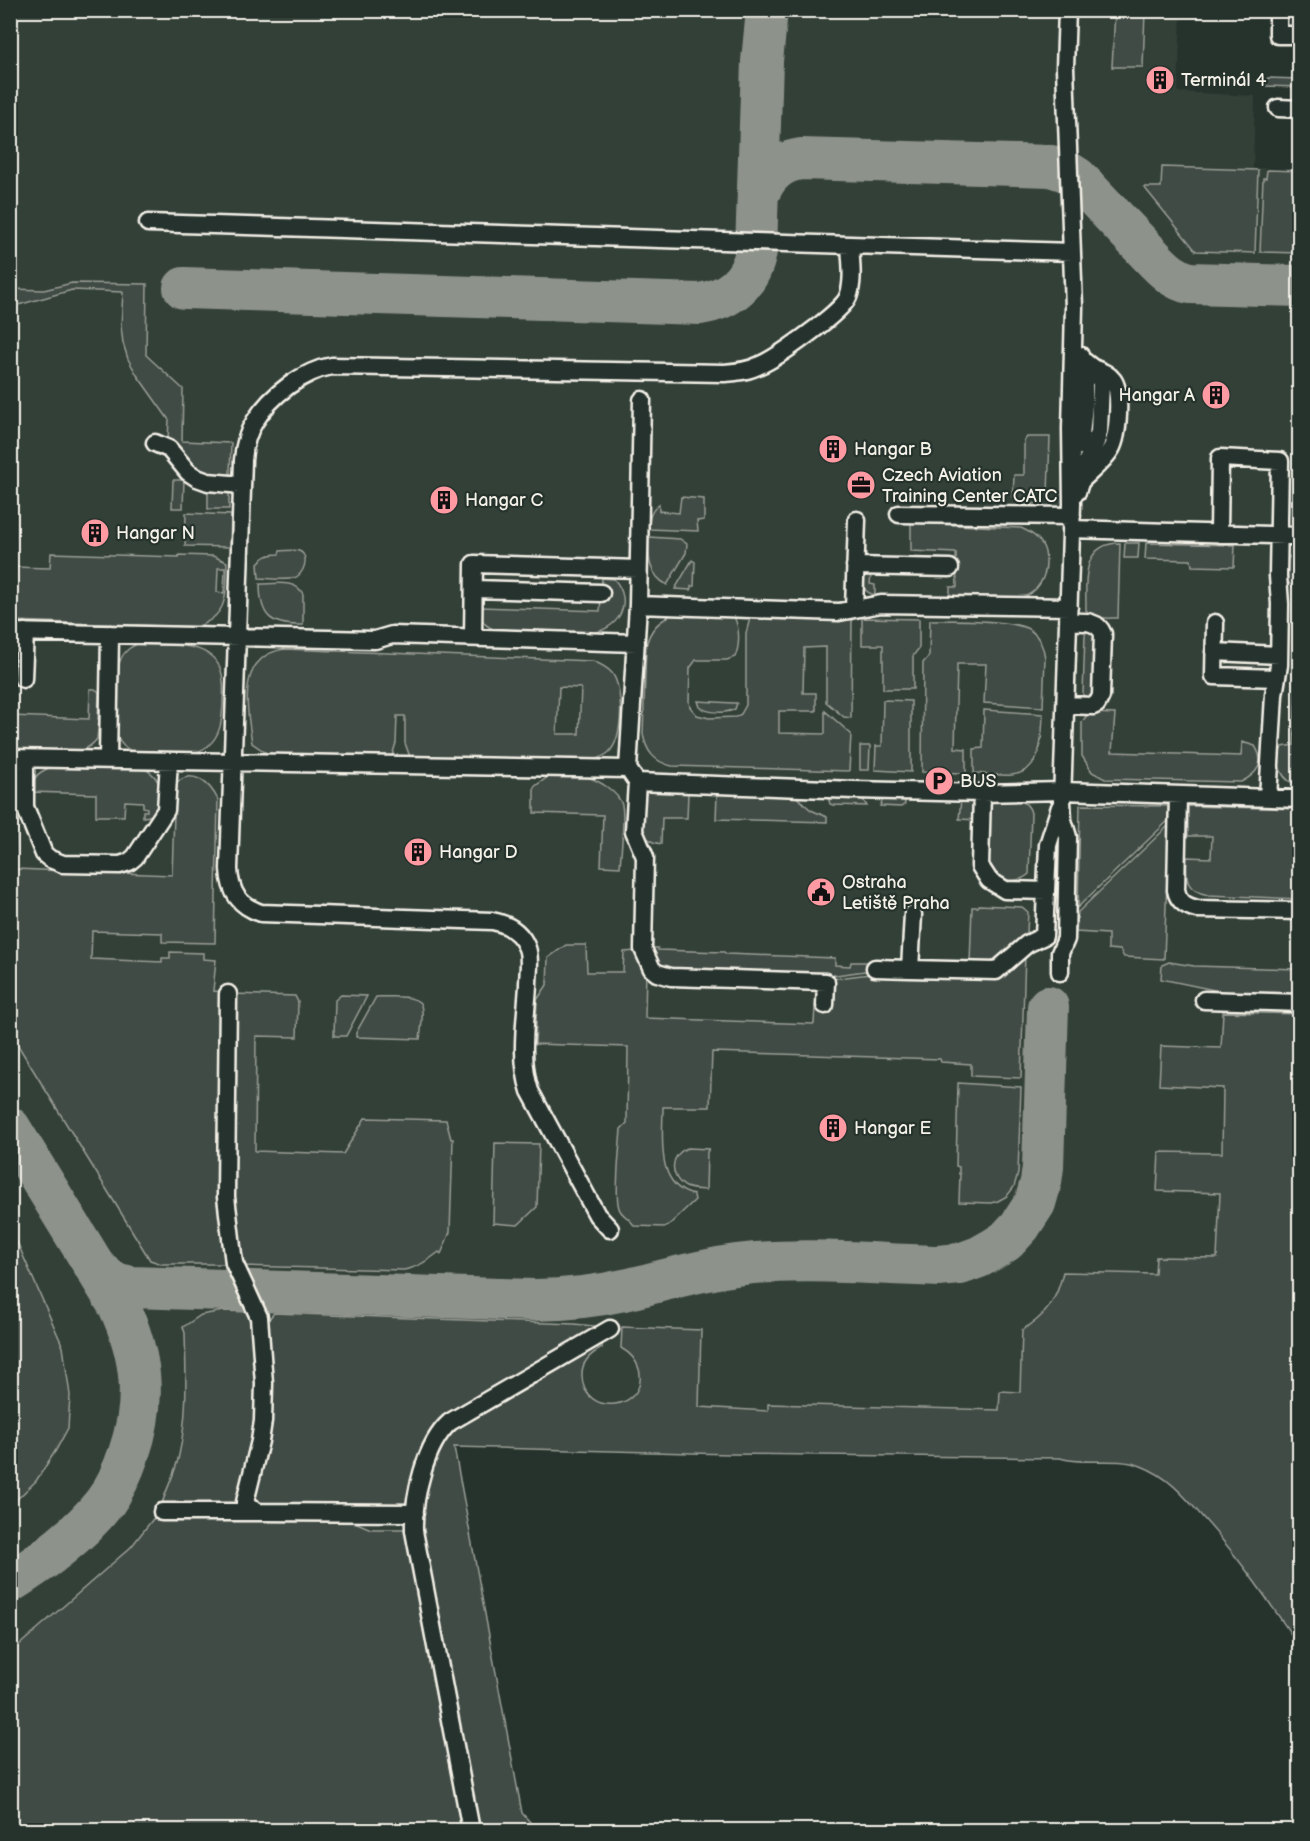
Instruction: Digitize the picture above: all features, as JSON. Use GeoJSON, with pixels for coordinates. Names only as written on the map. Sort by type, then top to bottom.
{"type":"FeatureCollection","features":[{"type":"Feature","properties":{"kind":"lane"},"geometry":{"type":"LineString","coordinates":[[1067,10],[1065,68],[1074,307],[1071,429],[1074,504]]}},
{"type":"Feature","properties":{"kind":"lane"},"geometry":{"type":"LineString","coordinates":[[1278,10],[1278,35],[1299,35]]}},
{"type":"Feature","properties":{"kind":"lane"},"geometry":{"type":"LineString","coordinates":[[1278,108],[1299,109]]}},
{"type":"Feature","properties":{"kind":"lane"},"geometry":{"type":"LineString","coordinates":[[148,224],[1072,252]]}},
{"type":"Feature","properties":{"kind":"lane"},"geometry":{"type":"LineString","coordinates":[[610,1228],[597,1215],[530,1092],[524,1065],[529,958],[524,940],[518,933],[505,924],[492,921],[261,913],[245,906],[234,893],[229,877],[244,446],[254,422],[268,405],[297,379],[319,368],[332,366],[735,373],[760,365],[770,360],[845,303],[850,291],[850,246]]}},
{"type":"Feature","properties":{"kind":"lane"},"geometry":{"type":"LineString","coordinates":[[1060,972],[1060,953],[1066,939],[1067,906],[1068,837],[1064,820],[1063,796],[1069,615],[1074,504],[1086,363],[1074,307]]}},
{"type":"Feature","properties":{"kind":"lane"},"geometry":{"type":"LineString","coordinates":[[1074,504],[1113,447],[1118,423],[1118,390],[1114,381],[1086,363]]}},
{"type":"Feature","properties":{"kind":"lane"},"geometry":{"type":"LineString","coordinates":[[642,400],[632,775],[634,831],[645,857],[643,949],[652,969],[664,975],[679,978],[826,982],[825,1005]]}},
{"type":"Feature","properties":{"kind":"lane"},"geometry":{"type":"LineString","coordinates":[[155,443],[169,449],[188,472],[197,478],[208,482],[242,485]]}},
{"type":"Feature","properties":{"kind":"lane"},"geometry":{"type":"LineString","coordinates":[[1218,534],[1220,458],[1280,461],[1279,655],[1274,695],[1268,798]]}},
{"type":"Feature","properties":{"kind":"lane"},"geometry":{"type":"LineString","coordinates":[[898,513],[1074,504],[1218,534],[1299,536]]}},
{"type":"Feature","properties":{"kind":"lane"},"geometry":{"type":"LineString","coordinates":[[854,609],[857,520]]}},
{"type":"Feature","properties":{"kind":"lane"},"geometry":{"type":"LineString","coordinates":[[473,637],[474,564],[638,569]]}},
{"type":"Feature","properties":{"kind":"lane"},"geometry":{"type":"LineString","coordinates":[[855,566],[950,568]]}},
{"type":"Feature","properties":{"kind":"lane"},"geometry":{"type":"LineString","coordinates":[[474,589],[601,592]]}},
{"type":"Feature","properties":{"kind":"lane"},"geometry":{"type":"LineString","coordinates":[[638,605],[839,612],[881,604],[1069,615],[1092,622],[1101,628],[1103,634],[1100,700],[1093,706],[1066,705]]}},
{"type":"Feature","properties":{"kind":"lane"},"geometry":{"type":"LineString","coordinates":[[1215,623],[1214,676],[1276,678]]}},
{"type":"Feature","properties":{"kind":"lane"},"geometry":{"type":"LineString","coordinates":[[23,679],[18,632],[375,640],[392,635],[636,643]]}},
{"type":"Feature","properties":{"kind":"lane"},"geometry":{"type":"LineString","coordinates":[[108,759],[110,634]]}},
{"type":"Feature","properties":{"kind":"lane"},"geometry":{"type":"LineString","coordinates":[[1214,652],[1279,655]]}},
{"type":"Feature","properties":{"kind":"lane"},"geometry":{"type":"LineString","coordinates":[[169,761],[166,810],[135,857],[129,862],[120,865],[63,864],[47,856],[41,848],[25,807],[18,758],[108,759],[632,775],[1063,796],[1178,795],[1299,799]]}},
{"type":"Feature","properties":{"kind":"lane"},"geometry":{"type":"LineString","coordinates":[[982,793],[980,866],[989,880],[1005,890],[1046,891]]}},
{"type":"Feature","properties":{"kind":"lane"},"geometry":{"type":"LineString","coordinates":[[1178,795],[1176,890],[1182,902],[1188,907],[1197,909],[1299,911]]}},
{"type":"Feature","properties":{"kind":"lane"},"geometry":{"type":"LineString","coordinates":[[875,968],[996,971],[1027,944],[1044,936],[1048,845],[1063,796]]}},
{"type":"Feature","properties":{"kind":"lane"},"geometry":{"type":"LineString","coordinates":[[910,969],[913,914]]}},
{"type":"Feature","properties":{"kind":"lane"},"geometry":{"type":"LineString","coordinates":[[228,994],[226,1197],[234,1263],[259,1317],[264,1383],[262,1421],[260,1441],[245,1500],[250,1508],[259,1512]]}},
{"type":"Feature","properties":{"kind":"lane"},"geometry":{"type":"LineString","coordinates":[[1204,1000],[1299,1003]]}},
{"type":"Feature","properties":{"kind":"lane"},"geometry":{"type":"LineString","coordinates":[[471,1830],[414,1531],[415,1513],[426,1459],[444,1427],[456,1418],[610,1329]]}},
{"type":"Feature","properties":{"kind":"lane"},"geometry":{"type":"LineString","coordinates":[[162,1512],[415,1513]]}},
{"type":"Feature","properties":{"kind":"shaded area"},"geometry":{"type":"Polygon","coordinates":[[[11,11],[1181,11],[1178,92],[1255,96],[1253,168],[1299,171],[1299,1374],[731,1454],[454,1447],[522,1813],[537,1830],[11,1830],[11,11]]]}},
{"type":"Feature","properties":{"kind":"shaded area"},"geometry":{"type":"Polygon","coordinates":[[[1115,11],[1145,11],[1143,67],[1112,67],[1115,11]]]}},
{"type":"Feature","properties":{"kind":"shaded area"},"geometry":{"type":"Polygon","coordinates":[[[1268,78],[1299,79],[1299,87],[1264,86],[1264,81],[1268,78]]]}},
{"type":"Feature","properties":{"kind":"shaded area"},"geometry":{"type":"Polygon","coordinates":[[[1162,167],[1258,170],[1255,253],[1196,251],[1144,187],[1161,187],[1162,167]]]}},
{"type":"Feature","properties":{"kind":"shaded area"},"geometry":{"type":"Polygon","coordinates":[[[1267,170],[1299,171],[1299,253],[1260,252],[1263,178],[1266,178],[1267,170]]]}},
{"type":"Feature","properties":{"kind":"shaded area"},"geometry":{"type":"Polygon","coordinates":[[[72,283],[147,284],[146,355],[183,389],[182,441],[231,443],[230,475],[220,478],[202,474],[187,462],[168,439],[169,420],[137,375],[128,359],[123,343],[121,326],[123,292],[72,290],[11,307],[11,289],[44,290],[72,283]]]}},
{"type":"Feature","properties":{"kind":"shaded area"},"geometry":{"type":"Polygon","coordinates":[[[1027,437],[1050,437],[1048,494],[1040,501],[1031,504],[1022,503],[1013,497],[1014,475],[1024,475],[1024,441],[1027,437]]]}},
{"type":"Feature","properties":{"kind":"shaded area"},"geometry":{"type":"Polygon","coordinates":[[[173,480],[184,480],[183,508],[172,508],[173,480]]]}},
{"type":"Feature","properties":{"kind":"shaded area"},"geometry":{"type":"Polygon","coordinates":[[[211,489],[229,492],[229,509],[208,509],[208,493],[211,489]]]}},
{"type":"Feature","properties":{"kind":"shaded area"},"geometry":{"type":"Polygon","coordinates":[[[681,497],[704,499],[704,520],[697,521],[698,531],[649,529],[651,515],[659,504],[659,511],[679,513],[681,497]]]}},
{"type":"Feature","properties":{"kind":"shaded area"},"geometry":{"type":"Polygon","coordinates":[[[186,513],[231,515],[230,547],[185,546],[186,513]]]}},
{"type":"Feature","properties":{"kind":"shaded area"},"geometry":{"type":"Polygon","coordinates":[[[911,523],[1021,528],[1035,536],[1044,548],[1046,565],[1043,578],[1032,593],[1018,599],[950,599],[950,587],[957,587],[956,553],[911,551],[911,523]]]}},
{"type":"Feature","properties":{"kind":"shaded area"},"geometry":{"type":"Polygon","coordinates":[[[649,537],[680,539],[687,544],[686,553],[667,585],[656,576],[650,565],[649,537]]]}},
{"type":"Feature","properties":{"kind":"shaded area"},"geometry":{"type":"Polygon","coordinates":[[[1120,543],[1118,618],[1096,617],[1086,610],[1088,566],[1098,550],[1107,545],[1120,543]]]}},
{"type":"Feature","properties":{"kind":"shaded area"},"geometry":{"type":"Polygon","coordinates":[[[1125,543],[1139,543],[1138,558],[1124,558],[1125,543]]]}},
{"type":"Feature","properties":{"kind":"shaded area"},"geometry":{"type":"Polygon","coordinates":[[[1146,543],[1235,545],[1234,567],[1192,566],[1191,560],[1145,559],[1146,543]]]}},
{"type":"Feature","properties":{"kind":"shaded area"},"geometry":{"type":"Polygon","coordinates":[[[1299,548],[1299,587],[1293,587],[1285,579],[1285,569],[1289,558],[1299,548]]]}},
{"type":"Feature","properties":{"kind":"shaded area"},"geometry":{"type":"Polygon","coordinates":[[[295,550],[303,554],[305,561],[300,574],[290,579],[259,578],[258,563],[267,556],[279,554],[280,551],[295,550]]]}},
{"type":"Feature","properties":{"kind":"shaded area"},"geometry":{"type":"Polygon","coordinates":[[[51,553],[213,556],[227,562],[226,593],[224,602],[215,616],[196,627],[11,621],[11,567],[50,568],[51,553]],[[218,568],[217,592],[224,593],[225,568],[218,568]]]}},
{"type":"Feature","properties":{"kind":"shaded area"},"geometry":{"type":"Polygon","coordinates":[[[692,560],[695,562],[694,586],[691,586],[691,590],[675,589],[692,560]]]}},
{"type":"Feature","properties":{"kind":"shaded area"},"geometry":{"type":"Polygon","coordinates":[[[871,573],[870,584],[875,585],[875,595],[867,591],[863,584],[863,578],[871,573]]]}},
{"type":"Feature","properties":{"kind":"shaded area"},"geometry":{"type":"Polygon","coordinates":[[[602,578],[614,579],[623,597],[623,606],[615,621],[599,631],[589,633],[498,631],[486,625],[481,616],[480,607],[600,611],[602,578]]]}},
{"type":"Feature","properties":{"kind":"shaded area"},"geometry":{"type":"Polygon","coordinates":[[[284,583],[300,589],[303,594],[303,625],[282,624],[269,617],[262,604],[260,584],[284,583]]]}},
{"type":"Feature","properties":{"kind":"shaded area"},"geometry":{"type":"Polygon","coordinates":[[[673,614],[734,617],[736,621],[739,637],[735,657],[727,660],[696,660],[690,668],[690,707],[697,715],[709,718],[736,717],[741,714],[746,705],[746,633],[750,618],[852,620],[851,718],[844,717],[826,702],[826,647],[804,648],[803,693],[816,693],[816,711],[779,711],[779,733],[825,734],[825,711],[851,734],[849,771],[672,766],[656,759],[646,746],[643,734],[646,646],[655,627],[673,614]]]}},
{"type":"Feature","properties":{"kind":"shaded area"},"geometry":{"type":"Polygon","coordinates":[[[862,618],[919,619],[919,648],[913,656],[913,689],[883,689],[883,645],[862,645],[862,618]]]}},
{"type":"Feature","properties":{"kind":"shaded area"},"geometry":{"type":"Polygon","coordinates":[[[930,620],[982,621],[1022,626],[1036,636],[1045,658],[1043,707],[984,703],[986,664],[957,664],[955,748],[966,749],[966,773],[922,772],[923,663],[929,656],[930,620]]]}},
{"type":"Feature","properties":{"kind":"shaded area"},"geometry":{"type":"Polygon","coordinates":[[[1087,630],[1094,634],[1090,698],[1085,698],[1083,694],[1087,630]]]}},
{"type":"Feature","properties":{"kind":"shaded area"},"geometry":{"type":"Polygon","coordinates":[[[137,644],[190,647],[213,657],[220,667],[223,681],[221,721],[216,737],[208,746],[190,753],[161,754],[141,753],[122,745],[117,736],[118,669],[124,654],[137,644]]]}},
{"type":"Feature","properties":{"kind":"shaded area"},"geometry":{"type":"Polygon","coordinates":[[[284,649],[593,661],[608,669],[616,680],[620,702],[617,737],[608,753],[595,760],[582,763],[410,757],[405,743],[405,716],[397,716],[396,743],[392,756],[268,754],[252,743],[247,700],[251,673],[258,662],[269,654],[284,649]],[[559,687],[557,734],[579,734],[581,688],[559,687]]]}},
{"type":"Feature","properties":{"kind":"shaded area"},"geometry":{"type":"Polygon","coordinates":[[[90,689],[99,692],[97,739],[91,746],[67,752],[11,749],[11,716],[89,719],[90,689]]]}},
{"type":"Feature","properties":{"kind":"shaded area"},"geometry":{"type":"Polygon","coordinates":[[[1296,691],[1299,691],[1299,784],[1288,780],[1279,765],[1282,747],[1294,745],[1296,691]]]}},
{"type":"Feature","properties":{"kind":"shaded area"},"geometry":{"type":"Polygon","coordinates":[[[883,700],[911,701],[911,772],[875,770],[876,746],[882,746],[883,700]]]}},
{"type":"Feature","properties":{"kind":"shaded area"},"geometry":{"type":"Polygon","coordinates":[[[698,701],[737,703],[735,709],[717,712],[703,709],[698,701]]]}},
{"type":"Feature","properties":{"kind":"shaded area"},"geometry":{"type":"Polygon","coordinates":[[[984,710],[1043,714],[1039,751],[1030,767],[1012,775],[974,773],[974,749],[983,748],[984,710]]]}},
{"type":"Feature","properties":{"kind":"shaded area"},"geometry":{"type":"Polygon","coordinates":[[[1092,713],[1115,714],[1112,752],[1241,756],[1242,742],[1255,746],[1260,763],[1255,772],[1241,782],[1105,779],[1092,772],[1082,756],[1082,722],[1087,715],[1092,713]]]}},
{"type":"Feature","properties":{"kind":"shaded area"},"geometry":{"type":"Polygon","coordinates":[[[860,746],[870,746],[869,770],[860,770],[860,746]]]}},
{"type":"Feature","properties":{"kind":"shaded area"},"geometry":{"type":"Polygon","coordinates":[[[54,766],[144,769],[157,780],[162,796],[161,803],[151,815],[143,817],[143,811],[147,811],[147,808],[143,807],[143,802],[125,801],[124,816],[96,816],[96,794],[30,792],[38,775],[54,766]]]}},
{"type":"Feature","properties":{"kind":"shaded area"},"geometry":{"type":"Polygon","coordinates":[[[10,775],[16,780],[17,791],[15,869],[172,875],[175,784],[188,777],[200,779],[218,800],[215,943],[162,942],[162,933],[92,931],[91,959],[162,962],[162,958],[170,958],[170,952],[203,953],[203,959],[216,960],[213,991],[225,992],[227,1264],[162,1264],[150,1260],[11,1034],[10,775]]]}},
{"type":"Feature","properties":{"kind":"shaded area"},"geometry":{"type":"Polygon","coordinates":[[[548,777],[586,777],[602,784],[617,796],[623,812],[620,867],[601,866],[603,815],[534,813],[534,787],[548,777]]]}},
{"type":"Feature","properties":{"kind":"shaded area"},"geometry":{"type":"Polygon","coordinates":[[[649,789],[683,789],[688,793],[687,818],[662,818],[661,844],[646,837],[642,830],[644,797],[649,789]]]}},
{"type":"Feature","properties":{"kind":"shaded area"},"geometry":{"type":"Polygon","coordinates":[[[720,791],[792,793],[811,810],[827,817],[827,822],[716,819],[717,794],[720,791]]]}},
{"type":"Feature","properties":{"kind":"shaded area"},"geometry":{"type":"Polygon","coordinates":[[[860,795],[867,806],[833,805],[830,804],[828,797],[860,795]]]}},
{"type":"Feature","properties":{"kind":"shaded area"},"geometry":{"type":"Polygon","coordinates":[[[885,795],[904,798],[905,804],[901,807],[880,806],[885,795]]]}},
{"type":"Feature","properties":{"kind":"shaded area"},"geometry":{"type":"Polygon","coordinates":[[[961,799],[976,801],[978,820],[959,819],[961,799]]]}},
{"type":"Feature","properties":{"kind":"shaded area"},"geometry":{"type":"Polygon","coordinates":[[[1014,799],[1029,807],[1031,813],[1029,874],[1024,877],[1014,880],[1003,879],[994,873],[990,866],[984,851],[988,800],[1014,799]]]}},
{"type":"Feature","properties":{"kind":"shaded area"},"geometry":{"type":"Polygon","coordinates":[[[1080,805],[1170,806],[1170,819],[1078,907],[1080,805]]]}},
{"type":"Feature","properties":{"kind":"shaded area"},"geometry":{"type":"Polygon","coordinates":[[[1188,806],[1299,809],[1299,899],[1208,895],[1194,890],[1188,882],[1187,857],[1211,858],[1212,836],[1188,836],[1188,806]]]}},
{"type":"Feature","properties":{"kind":"shaded area"},"geometry":{"type":"Polygon","coordinates":[[[1169,825],[1164,959],[1124,957],[1120,950],[1108,949],[1108,934],[1076,932],[1078,912],[1169,825]]]}},
{"type":"Feature","properties":{"kind":"shaded area"},"geometry":{"type":"Polygon","coordinates":[[[979,905],[1022,907],[1028,912],[1027,932],[995,963],[970,963],[972,907],[979,905]]]}},
{"type":"Feature","properties":{"kind":"shaded area"},"geometry":{"type":"Polygon","coordinates":[[[566,945],[586,945],[587,972],[623,972],[624,952],[636,951],[646,968],[645,1018],[814,1024],[815,1006],[829,1007],[830,979],[878,973],[1000,976],[1025,954],[1021,1078],[971,1076],[971,1064],[941,1062],[940,1059],[712,1052],[710,1107],[663,1107],[663,1146],[667,1171],[673,1182],[681,1190],[694,1195],[695,1200],[665,1227],[634,1226],[620,1211],[617,1193],[621,1129],[627,1123],[628,1047],[535,1044],[537,1000],[547,985],[548,958],[566,945]]]}},
{"type":"Feature","properties":{"kind":"shaded area"},"geometry":{"type":"Polygon","coordinates":[[[653,948],[727,954],[835,958],[835,965],[850,966],[851,962],[872,962],[872,970],[829,976],[677,972],[657,961],[653,948]]]}},
{"type":"Feature","properties":{"kind":"shaded area"},"geometry":{"type":"Polygon","coordinates":[[[1169,962],[1194,966],[1299,969],[1299,996],[1224,992],[1161,979],[1162,965],[1169,962]]]}},
{"type":"Feature","properties":{"kind":"shaded area"},"geometry":{"type":"Polygon","coordinates":[[[233,994],[295,996],[298,1002],[297,1037],[256,1036],[255,1151],[343,1154],[365,1118],[446,1120],[451,1139],[453,1139],[450,1232],[441,1254],[439,1252],[423,1263],[404,1270],[239,1266],[230,1195],[233,994]]]}},
{"type":"Feature","properties":{"kind":"shaded area"},"geometry":{"type":"Polygon","coordinates":[[[341,995],[367,996],[346,1036],[334,1036],[335,1000],[341,995]]]}},
{"type":"Feature","properties":{"kind":"shaded area"},"geometry":{"type":"Polygon","coordinates":[[[376,997],[401,997],[418,1001],[422,1013],[420,1039],[356,1037],[376,997]]]}},
{"type":"Feature","properties":{"kind":"shaded area"},"geometry":{"type":"Polygon","coordinates":[[[1223,1012],[1299,1014],[1299,1646],[1243,1566],[1184,1496],[1161,1476],[1131,1463],[1060,1458],[731,1454],[454,1447],[522,1813],[537,1830],[477,1830],[421,1531],[422,1495],[444,1434],[603,1338],[602,1348],[590,1356],[583,1367],[585,1390],[593,1399],[603,1403],[615,1404],[626,1401],[635,1393],[640,1383],[636,1362],[621,1348],[622,1327],[701,1330],[699,1407],[768,1411],[768,1404],[999,1410],[1000,1391],[1020,1392],[1022,1330],[1038,1319],[1050,1306],[1063,1272],[1155,1274],[1156,1257],[1217,1258],[1220,1193],[1157,1191],[1159,1152],[1222,1153],[1223,1088],[1159,1085],[1161,1046],[1221,1048],[1223,1012]]]}},
{"type":"Feature","properties":{"kind":"shaded area"},"geometry":{"type":"Polygon","coordinates":[[[958,1083],[1021,1087],[1018,1173],[1014,1187],[1007,1196],[998,1201],[991,1203],[959,1202],[960,1174],[959,1167],[956,1166],[958,1083]]]}},
{"type":"Feature","properties":{"kind":"shaded area"},"geometry":{"type":"Polygon","coordinates":[[[495,1143],[539,1144],[537,1207],[518,1225],[493,1223],[495,1143]]]}},
{"type":"Feature","properties":{"kind":"shaded area"},"geometry":{"type":"Polygon","coordinates":[[[688,1148],[709,1149],[706,1190],[688,1188],[676,1178],[673,1166],[677,1155],[688,1148]]]}},
{"type":"Feature","properties":{"kind":"shaded area"},"geometry":{"type":"Polygon","coordinates":[[[11,1228],[63,1347],[70,1395],[68,1428],[36,1481],[11,1505],[11,1228]]]}},
{"type":"Feature","properties":{"kind":"shaded area"},"geometry":{"type":"Polygon","coordinates":[[[223,1311],[250,1312],[261,1397],[240,1501],[235,1508],[169,1507],[162,1504],[178,1461],[185,1410],[185,1333],[183,1327],[201,1315],[223,1311]]]}},
{"type":"Feature","properties":{"kind":"shaded area"},"geometry":{"type":"Polygon","coordinates":[[[274,1313],[604,1327],[459,1412],[456,1408],[442,1418],[432,1428],[420,1452],[407,1510],[263,1505],[253,1498],[266,1327],[274,1313]]]}},
{"type":"Feature","properties":{"kind":"shaded area"},"geometry":{"type":"Polygon","coordinates":[[[156,1515],[335,1518],[371,1529],[409,1529],[466,1830],[11,1830],[10,1653],[131,1547],[156,1515]]]}},
{"type":"Feature","properties":{"kind":"taxiway"},"geometry":{"type":"LineString","coordinates":[[184,288],[700,304],[721,298],[738,287],[744,280],[750,271],[756,251],[762,61],[767,10]]}},
{"type":"Feature","properties":{"kind":"taxiway"},"geometry":{"type":"LineString","coordinates":[[758,195],[765,181],[774,171],[786,163],[801,159],[1051,166],[1077,178],[1157,262],[1180,280],[1190,283],[1300,286]]}},
{"type":"Feature","properties":{"kind":"taxiway"},"geometry":{"type":"LineString","coordinates":[[98,1271],[114,1283],[132,1287],[534,1300],[606,1294],[736,1265],[786,1262],[938,1266],[960,1264],[979,1257],[1006,1241],[1020,1226],[1035,1203],[1043,1167],[1048,1007]]}},
{"type":"Feature","properties":{"kind":"taxiway"},"geometry":{"type":"LineString","coordinates":[[10,1128],[119,1306],[133,1343],[140,1397],[135,1434],[113,1491],[85,1525],[61,1546],[10,1582]]}},
{"type":"Feature","properties":{"kind":"place","name":"Terminál 4"},"geometry":{"type":"Point","coordinates":[1160,80]}},
{"type":"Feature","properties":{"kind":"place","name":"Hangar A"},"geometry":{"type":"Point","coordinates":[1216,395]}},
{"type":"Feature","properties":{"kind":"place","name":"Hangar B"},"geometry":{"type":"Point","coordinates":[833,449]}},
{"type":"Feature","properties":{"kind":"place","name":"Czech Aviation Training Center CATC"},"geometry":{"type":"Point","coordinates":[861,485]}},
{"type":"Feature","properties":{"kind":"place","name":"Hangar C"},"geometry":{"type":"Point","coordinates":[444,500]}},
{"type":"Feature","properties":{"kind":"place","name":"Hangar N"},"geometry":{"type":"Point","coordinates":[95,533]}},
{"type":"Feature","properties":{"kind":"place","name":"BUS"},"geometry":{"type":"Point","coordinates":[939,781]}},
{"type":"Feature","properties":{"kind":"place","name":"Hangar D"},"geometry":{"type":"Point","coordinates":[418,852]}},
{"type":"Feature","properties":{"kind":"place","name":"Ostraha Letiště Praha"},"geometry":{"type":"Point","coordinates":[821,892]}},
{"type":"Feature","properties":{"kind":"place","name":"Hangar E"},"geometry":{"type":"Point","coordinates":[833,1128]}}]}
